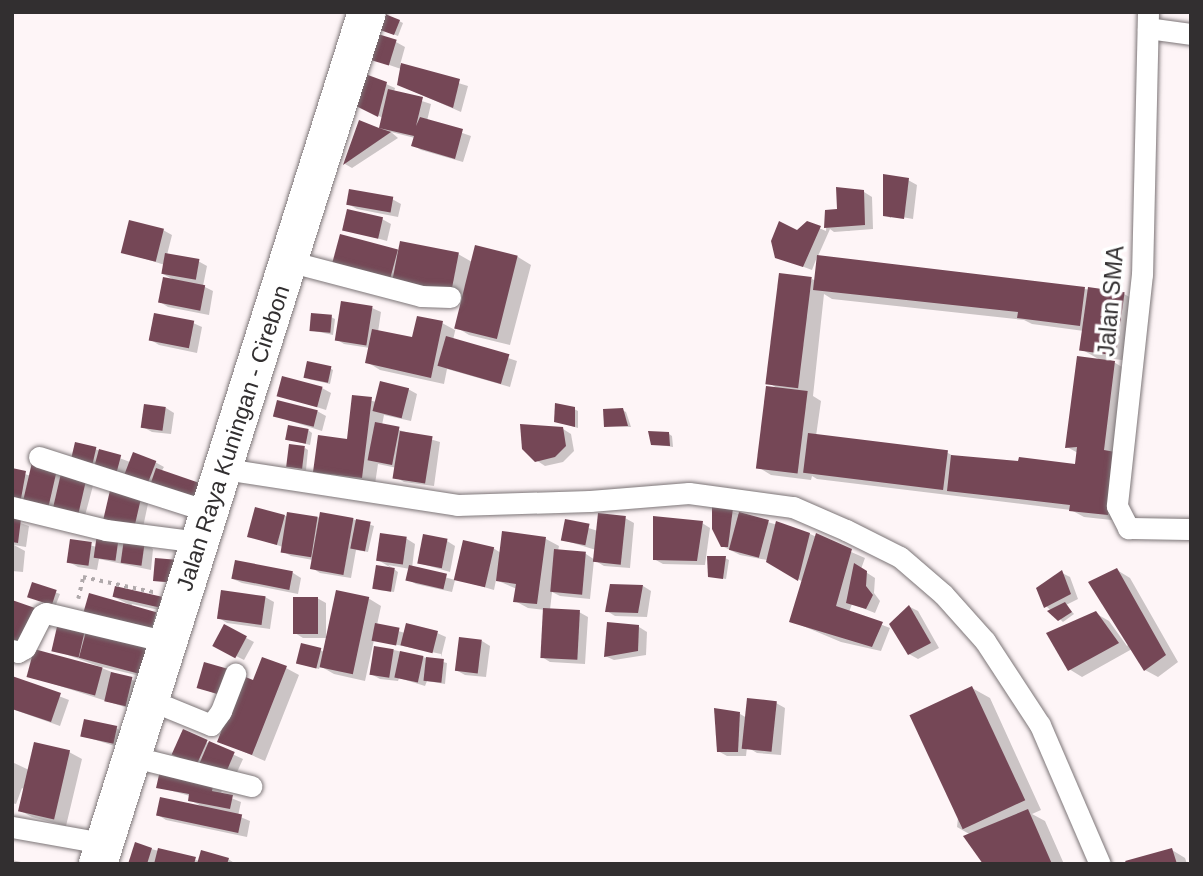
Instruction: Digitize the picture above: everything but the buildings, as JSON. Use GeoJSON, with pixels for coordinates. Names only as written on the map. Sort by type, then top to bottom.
{"type":"FeatureCollection","features":[{"type":"Feature","properties":{"kind":"highway","name":"Jalan Raya Kuningan - Cirebon"},"geometry":{"type":"LineString","coordinates":[[101,854],[225,469],[367,12]]}},
{"type":"Feature","properties":{"kind":"street"},"geometry":{"type":"LineString","coordinates":[[1148,20],[1191,34]]}},
{"type":"Feature","properties":{"kind":"street","name":"Jalan SMA"},"geometry":{"type":"LineString","coordinates":[[1148,20],[1142,274],[1117,506],[1128,528],[1191,530]]}},
{"type":"Feature","properties":{"kind":"street"},"geometry":{"type":"LineString","coordinates":[[288,261],[421,296],[450,297]]}},
{"type":"Feature","properties":{"kind":"street"},"geometry":{"type":"LineString","coordinates":[[39,457],[205,527]]}},
{"type":"Feature","properties":{"kind":"street"},"geometry":{"type":"LineString","coordinates":[[225,469],[457,505],[590,501],[689,493],[793,507],[846,530],[900,557],[943,594],[985,641],[1040,725],[1100,864]]}},
{"type":"Feature","properties":{"kind":"street"},"geometry":{"type":"LineString","coordinates":[[12,508],[106,530],[205,527]]}},
{"type":"Feature","properties":{"kind":"street"},"geometry":{"type":"LineString","coordinates":[[12,650],[18,652],[25,648],[42,615],[46,613],[168,642]]}},
{"type":"Feature","properties":{"kind":"street"},"geometry":{"type":"LineString","coordinates":[[150,700],[211,725],[221,711],[235,674]]}},
{"type":"Feature","properties":{"kind":"street"},"geometry":{"type":"LineString","coordinates":[[134,757],[251,786]]}},
{"type":"Feature","properties":{"kind":"street"},"geometry":{"type":"LineString","coordinates":[[12,827],[101,854]]}},
{"type":"Feature","properties":{"kind":"path"},"geometry":{"type":"LineString","coordinates":[[79,594],[83,577],[165,594],[180,603]]}}]}
